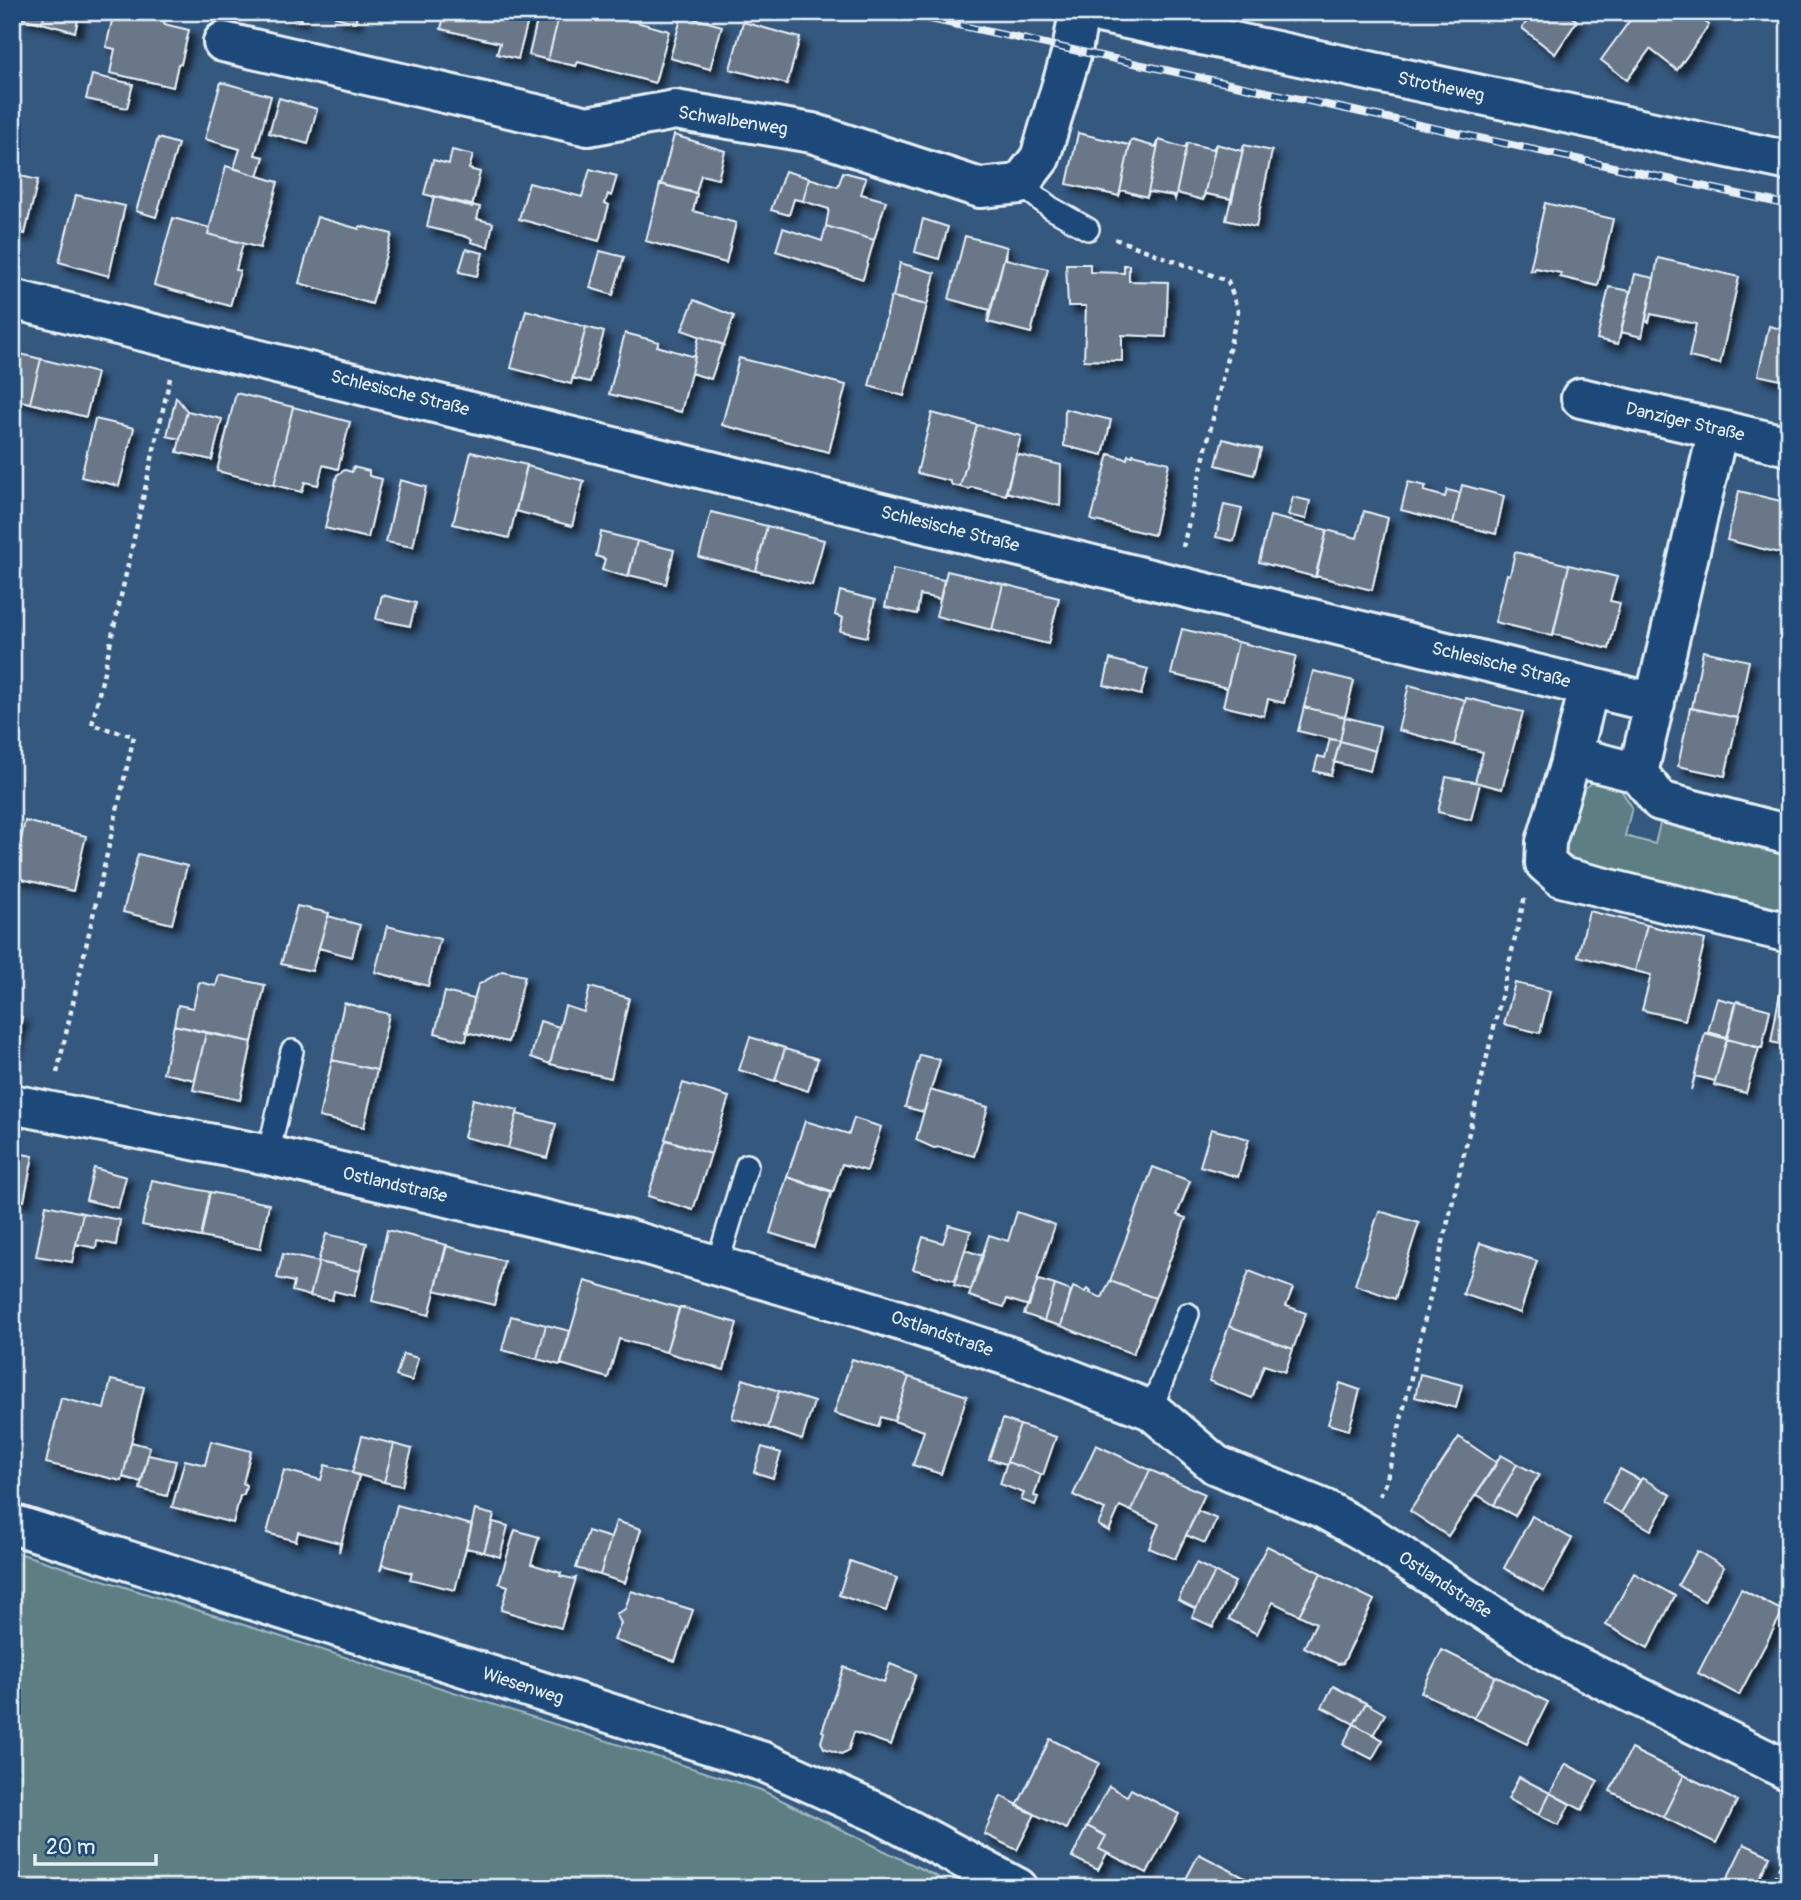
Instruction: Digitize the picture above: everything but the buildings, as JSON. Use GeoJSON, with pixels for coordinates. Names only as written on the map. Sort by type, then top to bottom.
{"type":"FeatureCollection","features":[{"type":"Feature","properties":{"kind":"street"},"geometry":{"type":"LineString","coordinates":[[1020,184],[1040,158],[1072,51],[1079,12]]}},
{"type":"Feature","properties":{"kind":"street","name":"Strotheweg"},"geometry":{"type":"LineString","coordinates":[[1094,12],[1789,161]]}},
{"type":"Feature","properties":{"kind":"street","name":"Schwalbenweg"},"geometry":{"type":"LineString","coordinates":[[223,41],[588,126],[675,110],[812,133],[980,188],[1020,184]]}},
{"type":"Feature","properties":{"kind":"street","name":"Schlesische Straße"},"geometry":{"type":"LineString","coordinates":[[12,299],[1589,687],[1546,842],[1545,863]]}},
{"type":"Feature","properties":{"kind":"street","name":"Danziger Straße"},"geometry":{"type":"LineString","coordinates":[[1581,398],[1789,446]]}},
{"type":"Feature","properties":{"kind":"street"},"geometry":{"type":"LineString","coordinates":[[1638,773],[1718,429]]}},
{"type":"Feature","properties":{"kind":"street"},"geometry":{"type":"LineString","coordinates":[[1589,687],[1655,703]]}},
{"type":"Feature","properties":{"kind":"street"},"geometry":{"type":"LineString","coordinates":[[1572,756],[1638,773],[1660,802],[1789,835]]}},
{"type":"Feature","properties":{"kind":"street"},"geometry":{"type":"LineString","coordinates":[[1545,863],[1561,877],[1789,933]]}},
{"type":"Feature","properties":{"kind":"street","name":"Ostlandstraße"},"geometry":{"type":"LineString","coordinates":[[30,1107],[268,1155],[626,1239],[877,1312],[1026,1362],[1151,1410],[1216,1465],[1324,1509],[1366,1533],[1548,1652],[1789,1771]]}},
{"type":"Feature","properties":{"kind":"street","name":"Wiesenweg"},"geometry":{"type":"LineString","coordinates":[[12,1524],[764,1762],[880,1814],[1017,1888]]}},
{"type":"Feature","properties":{"kind":"lane"},"geometry":{"type":"LineString","coordinates":[[1020,184],[1051,208],[1088,229]]}},
{"type":"Feature","properties":{"kind":"lane"},"geometry":{"type":"LineString","coordinates":[[268,1155],[292,1051]]}},
{"type":"Feature","properties":{"kind":"lane"},"geometry":{"type":"LineString","coordinates":[[717,1265],[747,1165]]}},
{"type":"Feature","properties":{"kind":"lane"},"geometry":{"type":"LineString","coordinates":[[1151,1410],[1188,1314]]}},
{"type":"Feature","properties":{"kind":"path"},"geometry":{"type":"LineString","coordinates":[[1088,229],[1228,281],[1238,311],[1174,584]]}},
{"type":"Feature","properties":{"kind":"path"},"geometry":{"type":"LineString","coordinates":[[30,1107],[134,736],[92,725],[178,339]]}},
{"type":"Feature","properties":{"kind":"path"},"geometry":{"type":"LineString","coordinates":[[1366,1533],[1386,1483],[1528,884],[1545,863]]}},
{"type":"Feature","properties":{"kind":"path"},"geometry":{"type":"LineString","coordinates":[[1770,1888],[1789,1850]]}},
{"type":"Feature","properties":{"kind":"green space"},"geometry":{"type":"Polygon","coordinates":[[[1592,783],[1621,790],[1632,807],[1625,836],[1655,844],[1662,815],[1789,849],[1789,919],[1565,863],[1558,841],[1569,800],[1592,783]]]}},
{"type":"Feature","properties":{"kind":"green space"},"geometry":{"type":"Polygon","coordinates":[[[12,1551],[761,1790],[946,1881],[943,1888],[12,1888],[12,1551]]]}},
{"type":"Feature","properties":{"kind":"railway"},"geometry":{"type":"LineString","coordinates":[[898,12],[1789,205]]}}]}
